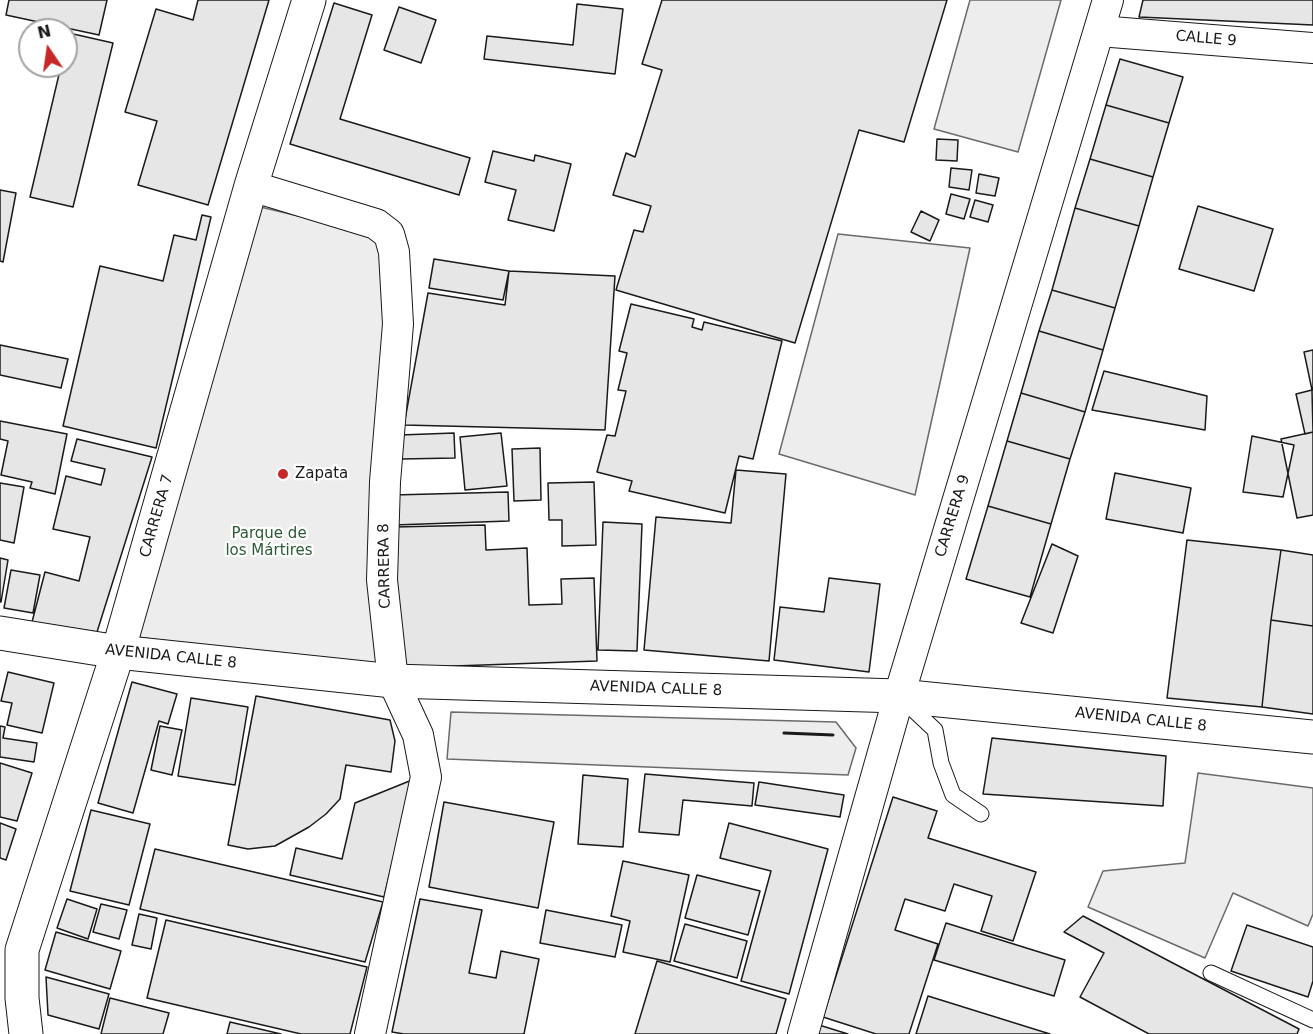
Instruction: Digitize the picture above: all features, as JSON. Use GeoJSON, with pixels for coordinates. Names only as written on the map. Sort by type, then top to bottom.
{"type":"FeatureCollection","features":[{"type":"Feature","properties":{"kind":"main road","name":"CARRERA 7"},"geometry":{"type":"LineString","coordinates":[[26,1034],[22,998],[22,950],[118,652],[251,186],[309,0]]}},
{"type":"Feature","properties":{"kind":"main road","name":"AVENIDA CALLE 8"},"geometry":{"type":"LineString","coordinates":[[0,633],[118,652],[393,681],[899,696],[1313,736]]}},
{"type":"Feature","properties":{"kind":"street","name":"CARRERA 9"},"geometry":{"type":"LineString","coordinates":[[803,1034],[899,696],[1108,0]]}},
{"type":"Feature","properties":{"kind":"street","name":"CALLE 9"},"geometry":{"type":"LineString","coordinates":[[1099,31],[1313,48]]}},
{"type":"Feature","properties":{"kind":"street","name":"CARRERA 8"},"geometry":{"type":"LineString","coordinates":[[251,186],[376,224],[389,234],[394,252],[398,324],[385,482],[382,580],[393,681],[418,735],[426,777],[370,1034]]}},
{"type":"Feature","properties":{"kind":"lane"},"geometry":{"type":"LineString","coordinates":[[899,696],[935,730],[941,763],[953,795],[981,814]]}},
{"type":"Feature","properties":{"kind":"lane"},"geometry":{"type":"LineString","coordinates":[[1211,973],[1313,1020]]}},
{"type":"Feature","properties":{"kind":"shaded area"},"geometry":{"type":"Polygon","coordinates":[[[970,0],[1061,0],[1018,152],[934,129],[970,0]]]}},
{"type":"Feature","properties":{"kind":"shaded area","name":"Parque de los Mártires"},"geometry":{"type":"Polygon","coordinates":[[[252,205],[383,236],[385,427],[382,668],[121,635],[252,205]]]}},
{"type":"Feature","properties":{"kind":"shaded area"},"geometry":{"type":"Polygon","coordinates":[[[838,234],[970,248],[915,495],[779,454],[838,234]]]}},
{"type":"Feature","properties":{"kind":"shaded area"},"geometry":{"type":"Polygon","coordinates":[[[451,712],[836,722],[856,748],[848,775],[447,759],[451,712]]]}},
{"type":"Feature","properties":{"kind":"shaded area"},"geometry":{"type":"Polygon","coordinates":[[[1198,773],[1313,788],[1313,914],[1308,926],[1233,893],[1205,958],[1088,907],[1103,871],[1185,863],[1198,773]]]}},
{"type":"Feature","properties":{"kind":"building"},"geometry":{"type":"Polygon","coordinates":[[[9,0],[107,0],[99,35],[78,30],[78,18],[20,18],[6,15],[9,0]]]}},
{"type":"Feature","properties":{"kind":"building"},"geometry":{"type":"Polygon","coordinates":[[[198,0],[269,0],[208,205],[138,185],[157,121],[125,112],[156,9],[193,20],[198,0]]]}},
{"type":"Feature","properties":{"kind":"building"},"geometry":{"type":"Polygon","coordinates":[[[662,0],[947,0],[904,142],[859,130],[795,343],[616,290],[634,230],[643,232],[651,206],[613,195],[626,153],[635,157],[662,70],[642,64],[662,0]]]}},
{"type":"Feature","properties":{"kind":"building"},"geometry":{"type":"Polygon","coordinates":[[[1143,0],[1313,0],[1313,25],[1139,17],[1143,0]]]}},
{"type":"Feature","properties":{"kind":"building"},"geometry":{"type":"Polygon","coordinates":[[[334,3],[372,15],[340,119],[470,158],[459,195],[290,144],[334,3]]]}},
{"type":"Feature","properties":{"kind":"building"},"geometry":{"type":"Polygon","coordinates":[[[577,4],[623,9],[615,74],[484,59],[487,36],[573,45],[577,4]]]}},
{"type":"Feature","properties":{"kind":"building"},"geometry":{"type":"Polygon","coordinates":[[[399,7],[436,20],[421,63],[384,50],[399,7]]]}},
{"type":"Feature","properties":{"kind":"building"},"geometry":{"type":"Polygon","coordinates":[[[78,35],[113,43],[73,207],[30,197],[58,78],[78,78],[78,35]]]}},
{"type":"Feature","properties":{"kind":"building"},"geometry":{"type":"Polygon","coordinates":[[[1120,59],[1183,77],[1169,123],[1106,105],[1120,59]]]}},
{"type":"Feature","properties":{"kind":"building"},"geometry":{"type":"Polygon","coordinates":[[[1106,105],[1169,123],[1153,177],[1090,159],[1106,105]]]}},
{"type":"Feature","properties":{"kind":"building"},"geometry":{"type":"Polygon","coordinates":[[[937,139],[958,140],[957,161],[936,160],[937,139]]]}},
{"type":"Feature","properties":{"kind":"building"},"geometry":{"type":"Polygon","coordinates":[[[493,151],[534,161],[535,155],[571,164],[554,231],[508,220],[516,190],[485,182],[493,151]]]}},
{"type":"Feature","properties":{"kind":"building"},"geometry":{"type":"Polygon","coordinates":[[[1090,159],[1153,177],[1139,226],[1075,208],[1090,159]]]}},
{"type":"Feature","properties":{"kind":"building"},"geometry":{"type":"Polygon","coordinates":[[[951,168],[972,170],[969,190],[949,187],[951,168]]]}},
{"type":"Feature","properties":{"kind":"building"},"geometry":{"type":"Polygon","coordinates":[[[979,174],[999,178],[995,196],[976,193],[979,174]]]}},
{"type":"Feature","properties":{"kind":"building"},"geometry":{"type":"Polygon","coordinates":[[[0,190],[16,193],[3,262],[0,261],[0,190]]]}},
{"type":"Feature","properties":{"kind":"building"},"geometry":{"type":"Polygon","coordinates":[[[951,194],[970,199],[964,219],[946,214],[951,194]]]}},
{"type":"Feature","properties":{"kind":"building"},"geometry":{"type":"Polygon","coordinates":[[[975,200],[993,205],[988,222],[970,217],[975,200]]]}},
{"type":"Feature","properties":{"kind":"building"},"geometry":{"type":"Polygon","coordinates":[[[1198,206],[1273,229],[1254,291],[1179,269],[1198,206]]]}},
{"type":"Feature","properties":{"kind":"building"},"geometry":{"type":"Polygon","coordinates":[[[1075,208],[1139,226],[1115,308],[1052,290],[1075,208]]]}},
{"type":"Feature","properties":{"kind":"building"},"geometry":{"type":"Polygon","coordinates":[[[921,211],[939,220],[930,241],[911,232],[921,211]]]}},
{"type":"Feature","properties":{"kind":"building"},"geometry":{"type":"Polygon","coordinates":[[[202,215],[211,217],[156,448],[63,426],[100,266],[163,281],[174,235],[196,240],[202,215]]]}},
{"type":"Feature","properties":{"kind":"building"},"geometry":{"type":"Polygon","coordinates":[[[434,259],[509,271],[503,300],[429,288],[434,259]]]}},
{"type":"Feature","properties":{"kind":"building"},"geometry":{"type":"Polygon","coordinates":[[[509,271],[615,276],[605,430],[404,425],[428,293],[505,305],[509,271]]]}},
{"type":"Feature","properties":{"kind":"building"},"geometry":{"type":"Polygon","coordinates":[[[1052,290],[1115,308],[1103,350],[1039,331],[1052,290]]]}},
{"type":"Feature","properties":{"kind":"building"},"geometry":{"type":"Polygon","coordinates":[[[631,304],[694,319],[692,327],[702,330],[704,322],[782,341],[753,459],[739,456],[725,513],[629,491],[632,481],[597,472],[607,435],[615,436],[626,391],[618,390],[627,353],[619,351],[631,304]]]}},
{"type":"Feature","properties":{"kind":"building"},"geometry":{"type":"Polygon","coordinates":[[[1039,331],[1103,350],[1085,412],[1021,393],[1039,331]]]}},
{"type":"Feature","properties":{"kind":"building"},"geometry":{"type":"Polygon","coordinates":[[[0,345],[68,359],[61,388],[0,375],[0,345]]]}},
{"type":"Feature","properties":{"kind":"building"},"geometry":{"type":"Polygon","coordinates":[[[1313,350],[1313,390],[1312,390],[1304,352],[1313,350]]]}},
{"type":"Feature","properties":{"kind":"building"},"geometry":{"type":"Polygon","coordinates":[[[1104,371],[1207,396],[1205,430],[1092,410],[1104,371]]]}},
{"type":"Feature","properties":{"kind":"building"},"geometry":{"type":"Polygon","coordinates":[[[1312,390],[1313,432],[1305,434],[1296,394],[1312,390]]]}},
{"type":"Feature","properties":{"kind":"building"},"geometry":{"type":"Polygon","coordinates":[[[1021,393],[1085,412],[1070,459],[1007,441],[1021,393]]]}},
{"type":"Feature","properties":{"kind":"building"},"geometry":{"type":"Polygon","coordinates":[[[0,421],[67,434],[55,494],[30,488],[32,482],[1,475],[8,441],[0,439],[0,421]]]}},
{"type":"Feature","properties":{"kind":"building"},"geometry":{"type":"Polygon","coordinates":[[[1313,432],[1313,515],[1297,518],[1281,439],[1313,432]]]}},
{"type":"Feature","properties":{"kind":"building"},"geometry":{"type":"Polygon","coordinates":[[[454,433],[455,458],[401,459],[400,435],[454,433]]]}},
{"type":"Feature","properties":{"kind":"building"},"geometry":{"type":"Polygon","coordinates":[[[501,433],[507,486],[465,490],[460,437],[501,433]]]}},
{"type":"Feature","properties":{"kind":"building"},"geometry":{"type":"Polygon","coordinates":[[[1252,436],[1294,445],[1283,497],[1243,492],[1252,436]]]}},
{"type":"Feature","properties":{"kind":"building"},"geometry":{"type":"Polygon","coordinates":[[[77,439],[152,457],[97,632],[32,622],[45,572],[79,581],[90,537],[53,529],[66,476],[101,485],[105,469],[71,461],[77,439]]]}},
{"type":"Feature","properties":{"kind":"building"},"geometry":{"type":"Polygon","coordinates":[[[1007,441],[1070,459],[1051,524],[988,506],[1007,441]]]}},
{"type":"Feature","properties":{"kind":"building"},"geometry":{"type":"Polygon","coordinates":[[[540,448],[541,500],[514,501],[512,449],[540,448]]]}},
{"type":"Feature","properties":{"kind":"building"},"geometry":{"type":"Polygon","coordinates":[[[736,470],[786,474],[769,661],[644,650],[656,517],[731,523],[736,470]]]}},
{"type":"Feature","properties":{"kind":"building"},"geometry":{"type":"Polygon","coordinates":[[[1115,473],[1191,488],[1183,533],[1106,519],[1115,473]]]}},
{"type":"Feature","properties":{"kind":"building"},"geometry":{"type":"Polygon","coordinates":[[[594,482],[596,545],[562,546],[562,520],[549,520],[548,483],[594,482]]]}},
{"type":"Feature","properties":{"kind":"building"},"geometry":{"type":"Polygon","coordinates":[[[0,483],[24,487],[14,543],[0,540],[0,483]]]}},
{"type":"Feature","properties":{"kind":"building"},"geometry":{"type":"Polygon","coordinates":[[[508,492],[509,521],[394,525],[393,495],[508,492]]]}},
{"type":"Feature","properties":{"kind":"building"},"geometry":{"type":"Polygon","coordinates":[[[988,506],[1051,524],[1030,597],[966,579],[988,506]]]}},
{"type":"Feature","properties":{"kind":"building"},"geometry":{"type":"Polygon","coordinates":[[[603,522],[642,524],[637,651],[598,650],[603,522]]]}},
{"type":"Feature","properties":{"kind":"building"},"geometry":{"type":"Polygon","coordinates":[[[485,525],[486,550],[527,548],[529,605],[562,604],[561,579],[594,578],[597,661],[397,668],[394,527],[485,525]]]}},
{"type":"Feature","properties":{"kind":"building"},"geometry":{"type":"Polygon","coordinates":[[[1187,540],[1281,550],[1262,707],[1167,698],[1187,540]]]}},
{"type":"Feature","properties":{"kind":"building"},"geometry":{"type":"Polygon","coordinates":[[[1052,544],[1078,556],[1053,633],[1021,623],[1052,544]]]}},
{"type":"Feature","properties":{"kind":"building"},"geometry":{"type":"Polygon","coordinates":[[[1281,550],[1313,555],[1313,626],[1271,620],[1281,550]]]}},
{"type":"Feature","properties":{"kind":"building"},"geometry":{"type":"Polygon","coordinates":[[[0,558],[8,560],[1,602],[0,602],[0,558]]]}},
{"type":"Feature","properties":{"kind":"building"},"geometry":{"type":"Polygon","coordinates":[[[11,570],[40,575],[33,613],[4,608],[11,570]]]}},
{"type":"Feature","properties":{"kind":"building"},"geometry":{"type":"Polygon","coordinates":[[[829,578],[880,584],[869,672],[774,660],[780,607],[824,612],[829,578]]]}},
{"type":"Feature","properties":{"kind":"building"},"geometry":{"type":"Polygon","coordinates":[[[1271,620],[1313,626],[1313,714],[1262,707],[1271,620]]]}},
{"type":"Feature","properties":{"kind":"building"},"geometry":{"type":"Polygon","coordinates":[[[8,672],[54,683],[42,733],[7,725],[12,703],[1,701],[8,672]]]}},
{"type":"Feature","properties":{"kind":"building"},"geometry":{"type":"Polygon","coordinates":[[[132,682],[177,694],[168,724],[159,721],[133,813],[98,803],[132,682]]]}},
{"type":"Feature","properties":{"kind":"building"},"geometry":{"type":"Polygon","coordinates":[[[256,696],[390,720],[395,741],[391,772],[346,765],[340,799],[309,827],[275,846],[248,849],[228,845],[256,696]]]}},
{"type":"Feature","properties":{"kind":"building"},"geometry":{"type":"Polygon","coordinates":[[[191,698],[248,707],[235,785],[178,776],[191,698]]]}},
{"type":"Feature","properties":{"kind":"building"},"geometry":{"type":"Polygon","coordinates":[[[0,726],[5,727],[3,738],[37,743],[34,762],[0,757],[0,726]]]}},
{"type":"Feature","properties":{"kind":"building"},"geometry":{"type":"Polygon","coordinates":[[[160,726],[182,730],[172,775],[151,770],[160,726]]]}},
{"type":"Feature","properties":{"kind":"building"},"geometry":{"type":"Polygon","coordinates":[[[992,738],[1166,756],[1163,806],[983,794],[992,738]]]}},
{"type":"Feature","properties":{"kind":"building"},"geometry":{"type":"Polygon","coordinates":[[[0,763],[32,773],[17,821],[0,817],[0,763]]]}},
{"type":"Feature","properties":{"kind":"building"},"geometry":{"type":"Polygon","coordinates":[[[645,774],[754,783],[752,806],[683,800],[679,835],[639,832],[645,774]]]}},
{"type":"Feature","properties":{"kind":"building"},"geometry":{"type":"Polygon","coordinates":[[[583,775],[628,779],[623,847],[578,844],[583,775]]]}},
{"type":"Feature","properties":{"kind":"building"},"geometry":{"type":"Polygon","coordinates":[[[412,780],[384,897],[290,875],[296,848],[342,859],[355,803],[412,780]]]}},
{"type":"Feature","properties":{"kind":"building"},"geometry":{"type":"Polygon","coordinates":[[[759,782],[844,795],[840,817],[755,805],[759,782]]]}},
{"type":"Feature","properties":{"kind":"building"},"geometry":{"type":"Polygon","coordinates":[[[893,797],[937,811],[928,838],[1036,872],[1013,941],[981,931],[992,896],[954,884],[945,911],[905,899],[895,930],[938,944],[909,1034],[876,1034],[823,1017],[893,797]]]}},
{"type":"Feature","properties":{"kind":"building"},"geometry":{"type":"Polygon","coordinates":[[[444,802],[554,822],[538,908],[429,887],[444,802]]]}},
{"type":"Feature","properties":{"kind":"building"},"geometry":{"type":"Polygon","coordinates":[[[91,810],[150,824],[129,905],[70,891],[91,810]]]}},
{"type":"Feature","properties":{"kind":"building"},"geometry":{"type":"Polygon","coordinates":[[[0,823],[16,829],[6,860],[0,858],[0,823]]]}},
{"type":"Feature","properties":{"kind":"building"},"geometry":{"type":"Polygon","coordinates":[[[729,823],[828,849],[789,994],[741,981],[771,871],[720,858],[729,823]]]}},
{"type":"Feature","properties":{"kind":"building"},"geometry":{"type":"Polygon","coordinates":[[[155,849],[383,902],[365,962],[140,909],[155,849]]]}},
{"type":"Feature","properties":{"kind":"building"},"geometry":{"type":"Polygon","coordinates":[[[623,861],[689,875],[670,962],[623,952],[630,921],[611,916],[623,861]]]}},
{"type":"Feature","properties":{"kind":"building"},"geometry":{"type":"Polygon","coordinates":[[[697,875],[760,891],[748,935],[685,918],[697,875]]]}},
{"type":"Feature","properties":{"kind":"building"},"geometry":{"type":"Polygon","coordinates":[[[67,899],[97,909],[88,939],[57,928],[67,899]]]}},
{"type":"Feature","properties":{"kind":"building"},"geometry":{"type":"Polygon","coordinates":[[[420,899],[482,910],[469,973],[496,978],[501,951],[539,959],[524,1034],[404,1034],[392,1032],[420,899]]]}},
{"type":"Feature","properties":{"kind":"building"},"geometry":{"type":"Polygon","coordinates":[[[101,904],[127,910],[119,939],[93,932],[101,904]]]}},
{"type":"Feature","properties":{"kind":"building"},"geometry":{"type":"Polygon","coordinates":[[[546,910],[622,925],[615,957],[540,943],[546,910]]]}},
{"type":"Feature","properties":{"kind":"building"},"geometry":{"type":"Polygon","coordinates":[[[139,914],[157,918],[151,949],[132,945],[139,914]]]}},
{"type":"Feature","properties":{"kind":"building"},"geometry":{"type":"Polygon","coordinates":[[[1083,916],[1299,1029],[1297,1034],[1149,1034],[1080,997],[1104,953],[1064,932],[1083,916]]]}},
{"type":"Feature","properties":{"kind":"building"},"geometry":{"type":"Polygon","coordinates":[[[166,920],[367,967],[350,1034],[301,1034],[147,998],[166,920]]]}},
{"type":"Feature","properties":{"kind":"building"},"geometry":{"type":"Polygon","coordinates":[[[946,923],[1065,960],[1054,996],[934,960],[946,923]]]}},
{"type":"Feature","properties":{"kind":"building"},"geometry":{"type":"Polygon","coordinates":[[[685,924],[747,941],[737,978],[674,961],[685,924]]]}},
{"type":"Feature","properties":{"kind":"building"},"geometry":{"type":"Polygon","coordinates":[[[1247,925],[1313,947],[1313,981],[1308,997],[1231,971],[1247,925]]]}},
{"type":"Feature","properties":{"kind":"building"},"geometry":{"type":"Polygon","coordinates":[[[56,932],[121,951],[110,989],[45,970],[56,932]]]}},
{"type":"Feature","properties":{"kind":"building"},"geometry":{"type":"Polygon","coordinates":[[[657,961],[786,999],[776,1034],[635,1034],[657,961]]]}},
{"type":"Feature","properties":{"kind":"building"},"geometry":{"type":"Polygon","coordinates":[[[46,977],[109,994],[99,1029],[48,1015],[46,977]]]}},
{"type":"Feature","properties":{"kind":"building"},"geometry":{"type":"Polygon","coordinates":[[[928,996],[1050,1034],[916,1034],[928,996]]]}},
{"type":"Feature","properties":{"kind":"building"},"geometry":{"type":"Polygon","coordinates":[[[110,998],[169,1013],[163,1034],[101,1034],[110,998]]]}},
{"type":"Feature","properties":{"kind":"building"},"geometry":{"type":"Polygon","coordinates":[[[230,1022],[281,1034],[227,1034],[230,1022]]]}},
{"type":"Feature","properties":{"kind":"building"},"geometry":{"type":"Polygon","coordinates":[[[819,1025],[848,1034],[816,1034],[819,1025]]]}},
{"type":"Feature","properties":{"kind":"wall"},"geometry":{"type":"LineString","coordinates":[[784,733],[833,735]]}},
{"type":"Feature","properties":{"kind":"place","name":"Zapata"},"geometry":{"type":"Point","coordinates":[283,474]}}]}
